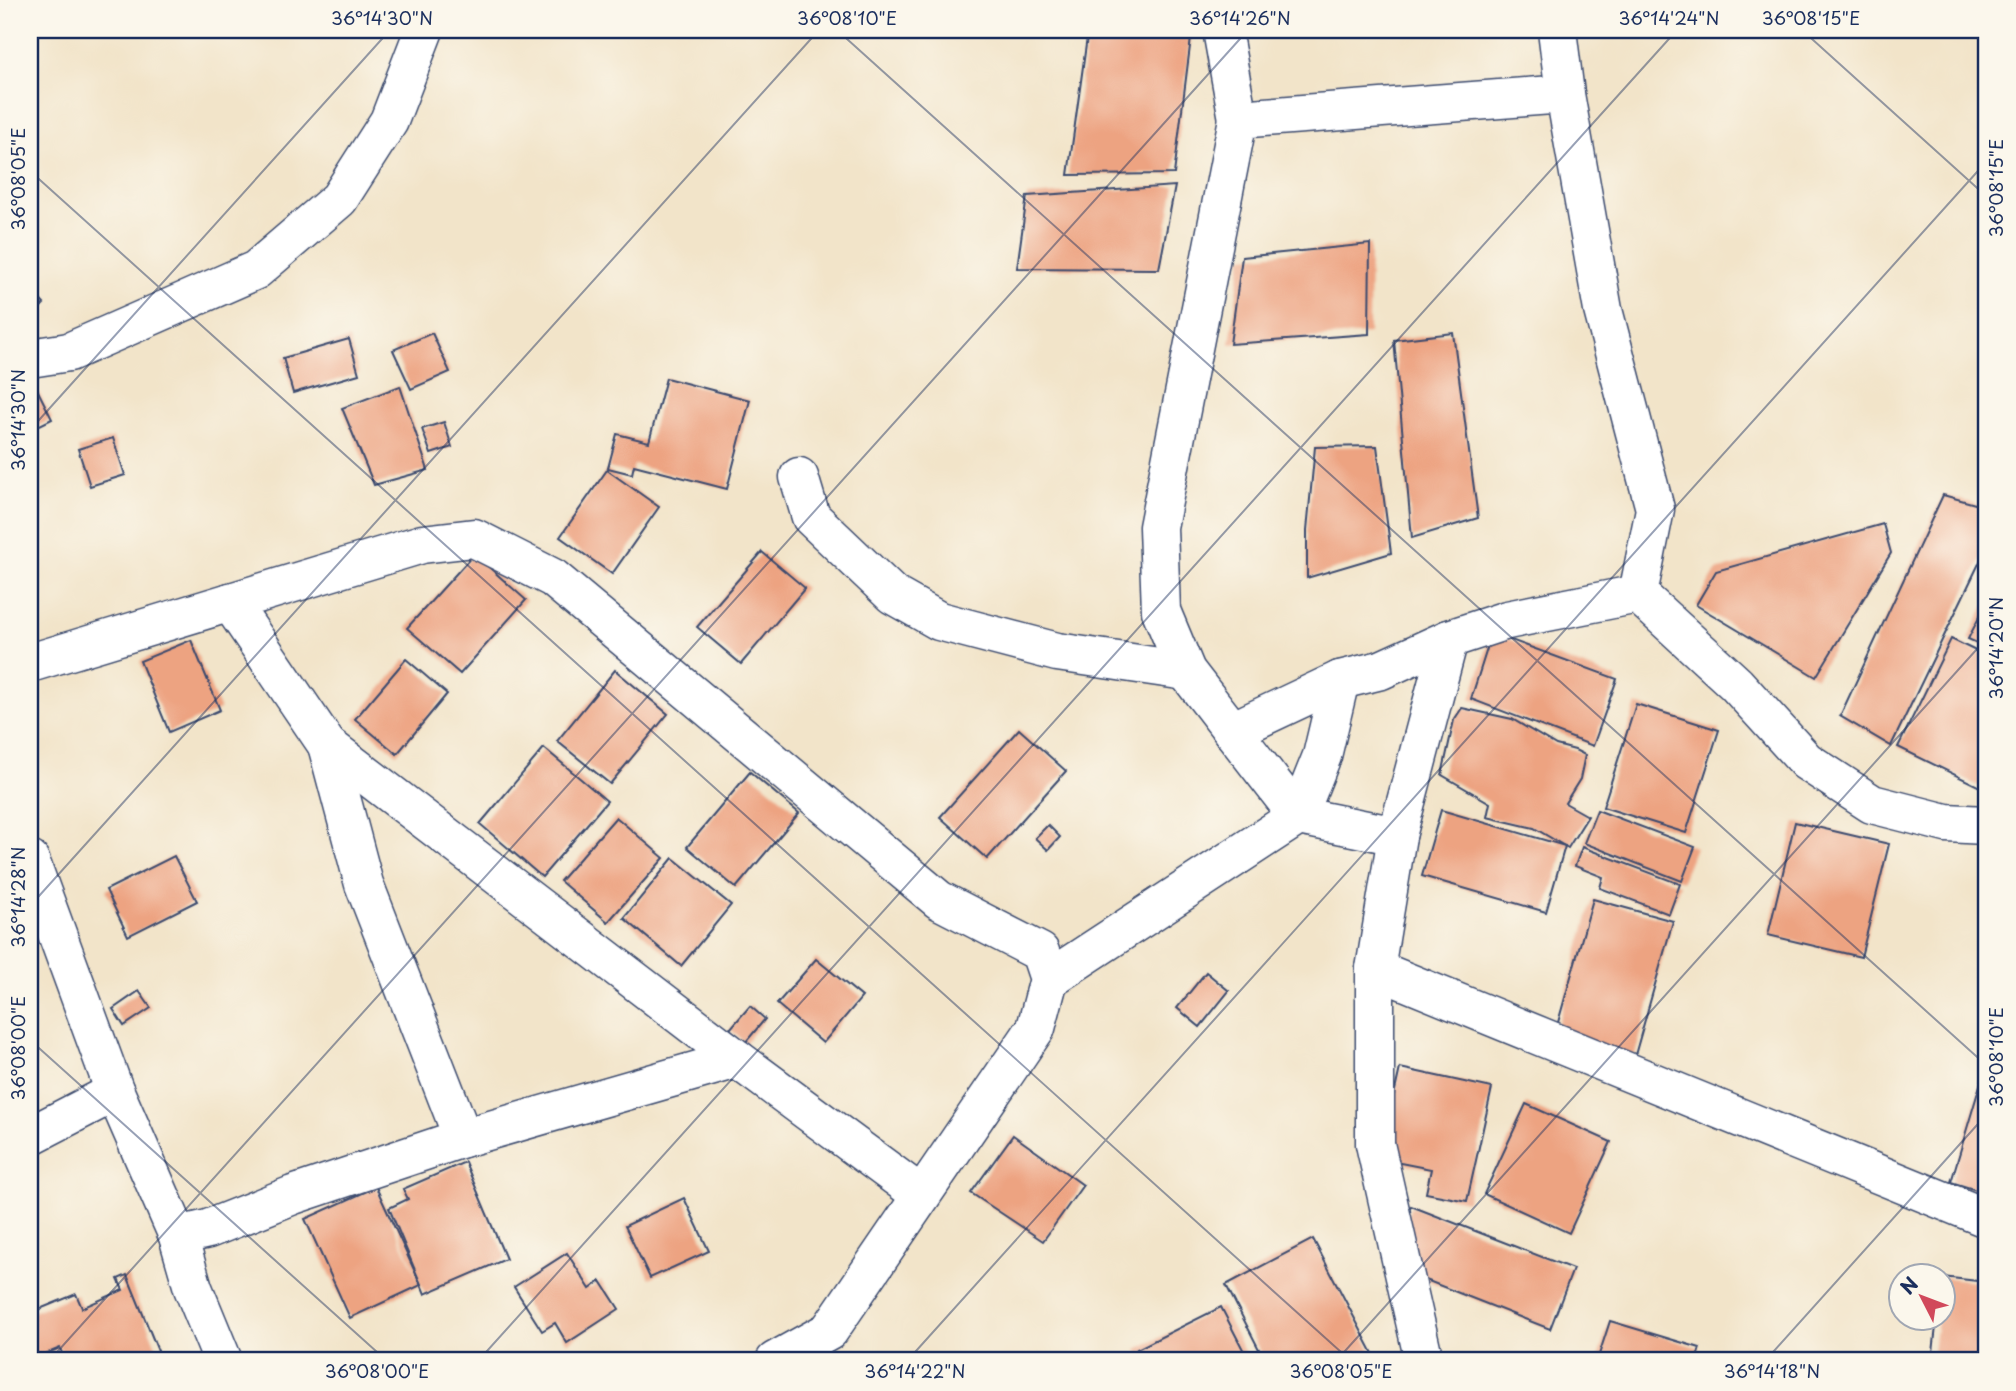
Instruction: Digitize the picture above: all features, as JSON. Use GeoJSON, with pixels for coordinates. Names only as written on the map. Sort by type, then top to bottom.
{"type":"FeatureCollection","features":[{"type":"Feature","properties":{"kind":"street"},"geometry":{"type":"LineString","coordinates":[[30,358],[69,352],[256,270],[340,199],[389,121],[424,30]]}},
{"type":"Feature","properties":{"kind":"street"},"geometry":{"type":"LineString","coordinates":[[1222,30],[1238,119],[1158,527],[1161,611],[1186,671],[1298,817],[1397,836]]}},
{"type":"Feature","properties":{"kind":"street"},"geometry":{"type":"LineString","coordinates":[[1557,30],[1565,94],[1603,310],[1655,509],[1638,594]]}},
{"type":"Feature","properties":{"kind":"street"},"geometry":{"type":"LineString","coordinates":[[1238,119],[1565,94]]}},
{"type":"Feature","properties":{"kind":"street"},"geometry":{"type":"LineString","coordinates":[[799,477],[811,517],[893,595],[939,621],[1057,652],[1186,671]]}},
{"type":"Feature","properties":{"kind":"street"},"geometry":{"type":"LineString","coordinates":[[30,663],[422,544],[474,538],[553,578],[939,900],[1040,952],[1049,979],[1036,1028],[829,1331],[775,1361]]}},
{"type":"Feature","properties":{"kind":"street"},"geometry":{"type":"LineString","coordinates":[[1232,731],[1340,680],[1381,670],[1449,639],[1507,620],[1638,594]]}},
{"type":"Feature","properties":{"kind":"street"},"geometry":{"type":"LineString","coordinates":[[1638,594],[1736,684],[1806,761],[1828,776],[1872,804],[1946,823],[1986,825]]}},
{"type":"Feature","properties":{"kind":"street"},"geometry":{"type":"LineString","coordinates":[[230,602],[327,745],[737,1059],[921,1195]]}},
{"type":"Feature","properties":{"kind":"street"},"geometry":{"type":"LineString","coordinates":[[1424,1361],[1375,1144],[1375,969],[1397,836],[1449,639]]}},
{"type":"Feature","properties":{"kind":"street"},"geometry":{"type":"LineString","coordinates":[[1049,979],[1298,817],[1322,756],[1340,680]]}},
{"type":"Feature","properties":{"kind":"street"},"geometry":{"type":"LineString","coordinates":[[327,745],[365,884],[463,1138]]}},
{"type":"Feature","properties":{"kind":"street"},"geometry":{"type":"LineString","coordinates":[[30,860],[115,1092],[178,1236],[193,1288],[223,1361]]}},
{"type":"Feature","properties":{"kind":"street"},"geometry":{"type":"LineString","coordinates":[[1375,969],[1986,1218]]}},
{"type":"Feature","properties":{"kind":"street"},"geometry":{"type":"LineString","coordinates":[[178,1236],[208,1228],[293,1195],[463,1138],[737,1059]]}},
{"type":"Feature","properties":{"kind":"street"},"geometry":{"type":"LineString","coordinates":[[30,1136],[115,1092]]}},
{"type":"Feature","properties":{"kind":"building"},"geometry":{"type":"Polygon","coordinates":[[[1088,30],[1192,30],[1174,174],[1068,175],[1088,30]]]}},
{"type":"Feature","properties":{"kind":"building"},"geometry":{"type":"Polygon","coordinates":[[[1175,186],[1159,269],[1017,268],[1027,196],[1175,186]]]}},
{"type":"Feature","properties":{"kind":"building"},"geometry":{"type":"Polygon","coordinates":[[[1370,244],[1369,334],[1230,344],[1242,257],[1370,244]]]}},
{"type":"Feature","properties":{"kind":"building"},"geometry":{"type":"Polygon","coordinates":[[[30,289],[44,304],[30,318],[30,289]]]}},
{"type":"Feature","properties":{"kind":"building"},"geometry":{"type":"Polygon","coordinates":[[[432,333],[450,372],[411,389],[393,350],[432,333]]]}},
{"type":"Feature","properties":{"kind":"building"},"geometry":{"type":"Polygon","coordinates":[[[1453,333],[1478,518],[1412,538],[1394,340],[1453,333]]]}},
{"type":"Feature","properties":{"kind":"building"},"geometry":{"type":"Polygon","coordinates":[[[349,339],[359,374],[293,393],[283,358],[349,339]]]}},
{"type":"Feature","properties":{"kind":"building"},"geometry":{"type":"Polygon","coordinates":[[[666,378],[750,400],[727,489],[634,465],[632,474],[608,468],[617,434],[649,442],[666,378]]]}},
{"type":"Feature","properties":{"kind":"building"},"geometry":{"type":"Polygon","coordinates":[[[400,386],[428,470],[374,485],[342,408],[400,386]]]}},
{"type":"Feature","properties":{"kind":"building"},"geometry":{"type":"Polygon","coordinates":[[[36,387],[52,419],[30,430],[30,390],[36,387]]]}},
{"type":"Feature","properties":{"kind":"building"},"geometry":{"type":"Polygon","coordinates":[[[444,422],[452,447],[431,454],[422,429],[444,422]]]}},
{"type":"Feature","properties":{"kind":"building"},"geometry":{"type":"Polygon","coordinates":[[[113,438],[125,475],[90,486],[78,449],[113,438]]]}},
{"type":"Feature","properties":{"kind":"building"},"geometry":{"type":"Polygon","coordinates":[[[1377,446],[1391,553],[1307,578],[1307,530],[1315,447],[1377,446]]]}},
{"type":"Feature","properties":{"kind":"building"},"geometry":{"type":"Polygon","coordinates":[[[607,470],[659,507],[612,574],[560,537],[607,470]]]}},
{"type":"Feature","properties":{"kind":"building"},"geometry":{"type":"Polygon","coordinates":[[[1943,495],[1986,507],[1986,549],[1891,746],[1840,716],[1943,495]]]}},
{"type":"Feature","properties":{"kind":"building"},"geometry":{"type":"Polygon","coordinates":[[[1883,524],[1891,553],[1816,677],[1696,605],[1716,571],[1883,524]]]}},
{"type":"Feature","properties":{"kind":"building"},"geometry":{"type":"Polygon","coordinates":[[[762,552],[805,588],[741,664],[697,627],[762,552]]]}},
{"type":"Feature","properties":{"kind":"building"},"geometry":{"type":"Polygon","coordinates":[[[474,554],[526,600],[460,674],[407,628],[474,554]]]}},
{"type":"Feature","properties":{"kind":"building"},"geometry":{"type":"Polygon","coordinates":[[[1986,604],[1986,647],[1968,639],[1986,604]]]}},
{"type":"Feature","properties":{"kind":"building"},"geometry":{"type":"Polygon","coordinates":[[[1492,633],[1617,679],[1593,746],[1471,699],[1492,633]]]}},
{"type":"Feature","properties":{"kind":"building"},"geometry":{"type":"Polygon","coordinates":[[[1951,639],[1986,656],[1986,790],[1898,747],[1951,639]]]}},
{"type":"Feature","properties":{"kind":"building"},"geometry":{"type":"Polygon","coordinates":[[[191,640],[220,710],[169,732],[140,661],[191,640]]]}},
{"type":"Feature","properties":{"kind":"building"},"geometry":{"type":"Polygon","coordinates":[[[406,659],[447,694],[397,754],[355,719],[406,659]]]}},
{"type":"Feature","properties":{"kind":"building"},"geometry":{"type":"Polygon","coordinates":[[[615,670],[668,714],[610,784],[557,741],[615,670]]]}},
{"type":"Feature","properties":{"kind":"building"},"geometry":{"type":"Polygon","coordinates":[[[1636,704],[1719,730],[1686,833],[1603,807],[1636,704]]]}},
{"type":"Feature","properties":{"kind":"building"},"geometry":{"type":"Polygon","coordinates":[[[1462,708],[1512,719],[1556,745],[1585,755],[1580,779],[1565,803],[1588,816],[1568,848],[1534,828],[1487,817],[1490,803],[1442,775],[1454,720],[1462,708]]]}},
{"type":"Feature","properties":{"kind":"building"},"geometry":{"type":"Polygon","coordinates":[[[1019,729],[1066,771],[987,859],[940,817],[1019,729]]]}},
{"type":"Feature","properties":{"kind":"building"},"geometry":{"type":"Polygon","coordinates":[[[544,748],[607,801],[542,877],[480,824],[544,748]]]}},
{"type":"Feature","properties":{"kind":"building"},"geometry":{"type":"Polygon","coordinates":[[[750,772],[799,813],[736,888],[687,847],[750,772]]]}},
{"type":"Feature","properties":{"kind":"building"},"geometry":{"type":"Polygon","coordinates":[[[1441,810],[1565,846],[1546,912],[1422,876],[1441,810]]]}},
{"type":"Feature","properties":{"kind":"building"},"geometry":{"type":"Polygon","coordinates":[[[1597,810],[1695,847],[1682,881],[1584,843],[1597,810]]]}},
{"type":"Feature","properties":{"kind":"building"},"geometry":{"type":"Polygon","coordinates":[[[616,817],[664,858],[608,922],[560,881],[616,817]]]}},
{"type":"Feature","properties":{"kind":"building"},"geometry":{"type":"Polygon","coordinates":[[[1795,822],[1889,844],[1861,957],[1768,935],[1795,822]]]}},
{"type":"Feature","properties":{"kind":"building"},"geometry":{"type":"Polygon","coordinates":[[[1048,825],[1060,837],[1048,850],[1035,838],[1048,825]]]}},
{"type":"Feature","properties":{"kind":"building"},"geometry":{"type":"Polygon","coordinates":[[[1582,847],[1680,884],[1669,914],[1600,888],[1603,877],[1575,866],[1582,847]]]}},
{"type":"Feature","properties":{"kind":"building"},"geometry":{"type":"Polygon","coordinates":[[[174,856],[197,901],[128,936],[106,890],[174,856]]]}},
{"type":"Feature","properties":{"kind":"building"},"geometry":{"type":"Polygon","coordinates":[[[673,858],[731,905],[681,966],[624,918],[673,858]]]}},
{"type":"Feature","properties":{"kind":"building"},"geometry":{"type":"Polygon","coordinates":[[[1593,899],[1673,921],[1635,1055],[1555,1033],[1593,899]]]}},
{"type":"Feature","properties":{"kind":"building"},"geometry":{"type":"Polygon","coordinates":[[[816,959],[862,997],[823,1043],[777,1004],[816,959]]]}},
{"type":"Feature","properties":{"kind":"building"},"geometry":{"type":"Polygon","coordinates":[[[1206,972],[1229,991],[1200,1027],[1177,1008],[1206,972]]]}},
{"type":"Feature","properties":{"kind":"building"},"geometry":{"type":"Polygon","coordinates":[[[139,991],[151,1008],[124,1026],[113,1009],[139,991]]]}},
{"type":"Feature","properties":{"kind":"building"},"geometry":{"type":"Polygon","coordinates":[[[750,1006],[765,1019],[745,1043],[730,1029],[750,1006]]]}},
{"type":"Feature","properties":{"kind":"building"},"geometry":{"type":"Polygon","coordinates":[[[1986,1065],[1986,1193],[1951,1182],[1986,1065]]]}},
{"type":"Feature","properties":{"kind":"building"},"geometry":{"type":"Polygon","coordinates":[[[1400,1068],[1492,1088],[1467,1201],[1426,1193],[1431,1169],[1380,1159],[1400,1068]]]}},
{"type":"Feature","properties":{"kind":"building"},"geometry":{"type":"Polygon","coordinates":[[[1526,1104],[1611,1142],[1569,1233],[1484,1194],[1526,1104]]]}},
{"type":"Feature","properties":{"kind":"building"},"geometry":{"type":"Polygon","coordinates":[[[1013,1135],[1083,1185],[1043,1241],[971,1193],[1013,1135]]]}},
{"type":"Feature","properties":{"kind":"building"},"geometry":{"type":"Polygon","coordinates":[[[465,1162],[506,1259],[425,1294],[389,1208],[408,1199],[403,1189],[465,1162]]]}},
{"type":"Feature","properties":{"kind":"building"},"geometry":{"type":"Polygon","coordinates":[[[376,1187],[421,1285],[350,1318],[305,1219],[376,1187]]]}},
{"type":"Feature","properties":{"kind":"building"},"geometry":{"type":"Polygon","coordinates":[[[684,1198],[709,1251],[650,1278],[625,1226],[684,1198]]]}},
{"type":"Feature","properties":{"kind":"building"},"geometry":{"type":"Polygon","coordinates":[[[1411,1206],[1573,1269],[1550,1329],[1408,1273],[1396,1242],[1411,1206]]]}},
{"type":"Feature","properties":{"kind":"building"},"geometry":{"type":"Polygon","coordinates":[[[1313,1239],[1377,1361],[1265,1361],[1226,1285],[1313,1239]]]}},
{"type":"Feature","properties":{"kind":"building"},"geometry":{"type":"Polygon","coordinates":[[[567,1253],[590,1289],[601,1281],[619,1309],[567,1343],[555,1323],[542,1331],[514,1287],[567,1253]]]}},
{"type":"Feature","properties":{"kind":"building"},"geometry":{"type":"Polygon","coordinates":[[[127,1275],[160,1356],[147,1361],[65,1361],[60,1348],[33,1359],[30,1352],[30,1313],[76,1294],[82,1308],[123,1290],[118,1279],[127,1275]]]}},
{"type":"Feature","properties":{"kind":"building"},"geometry":{"type":"Polygon","coordinates":[[[1956,1279],[1986,1282],[1986,1361],[1932,1361],[1935,1332],[1956,1332],[1956,1279]]]}},
{"type":"Feature","properties":{"kind":"building"},"geometry":{"type":"Polygon","coordinates":[[[1221,1307],[1249,1361],[1143,1361],[1137,1349],[1221,1307]]]}},
{"type":"Feature","properties":{"kind":"building"},"geometry":{"type":"Polygon","coordinates":[[[1610,1321],[1700,1348],[1696,1361],[1597,1361],[1610,1321]]]}}]}
